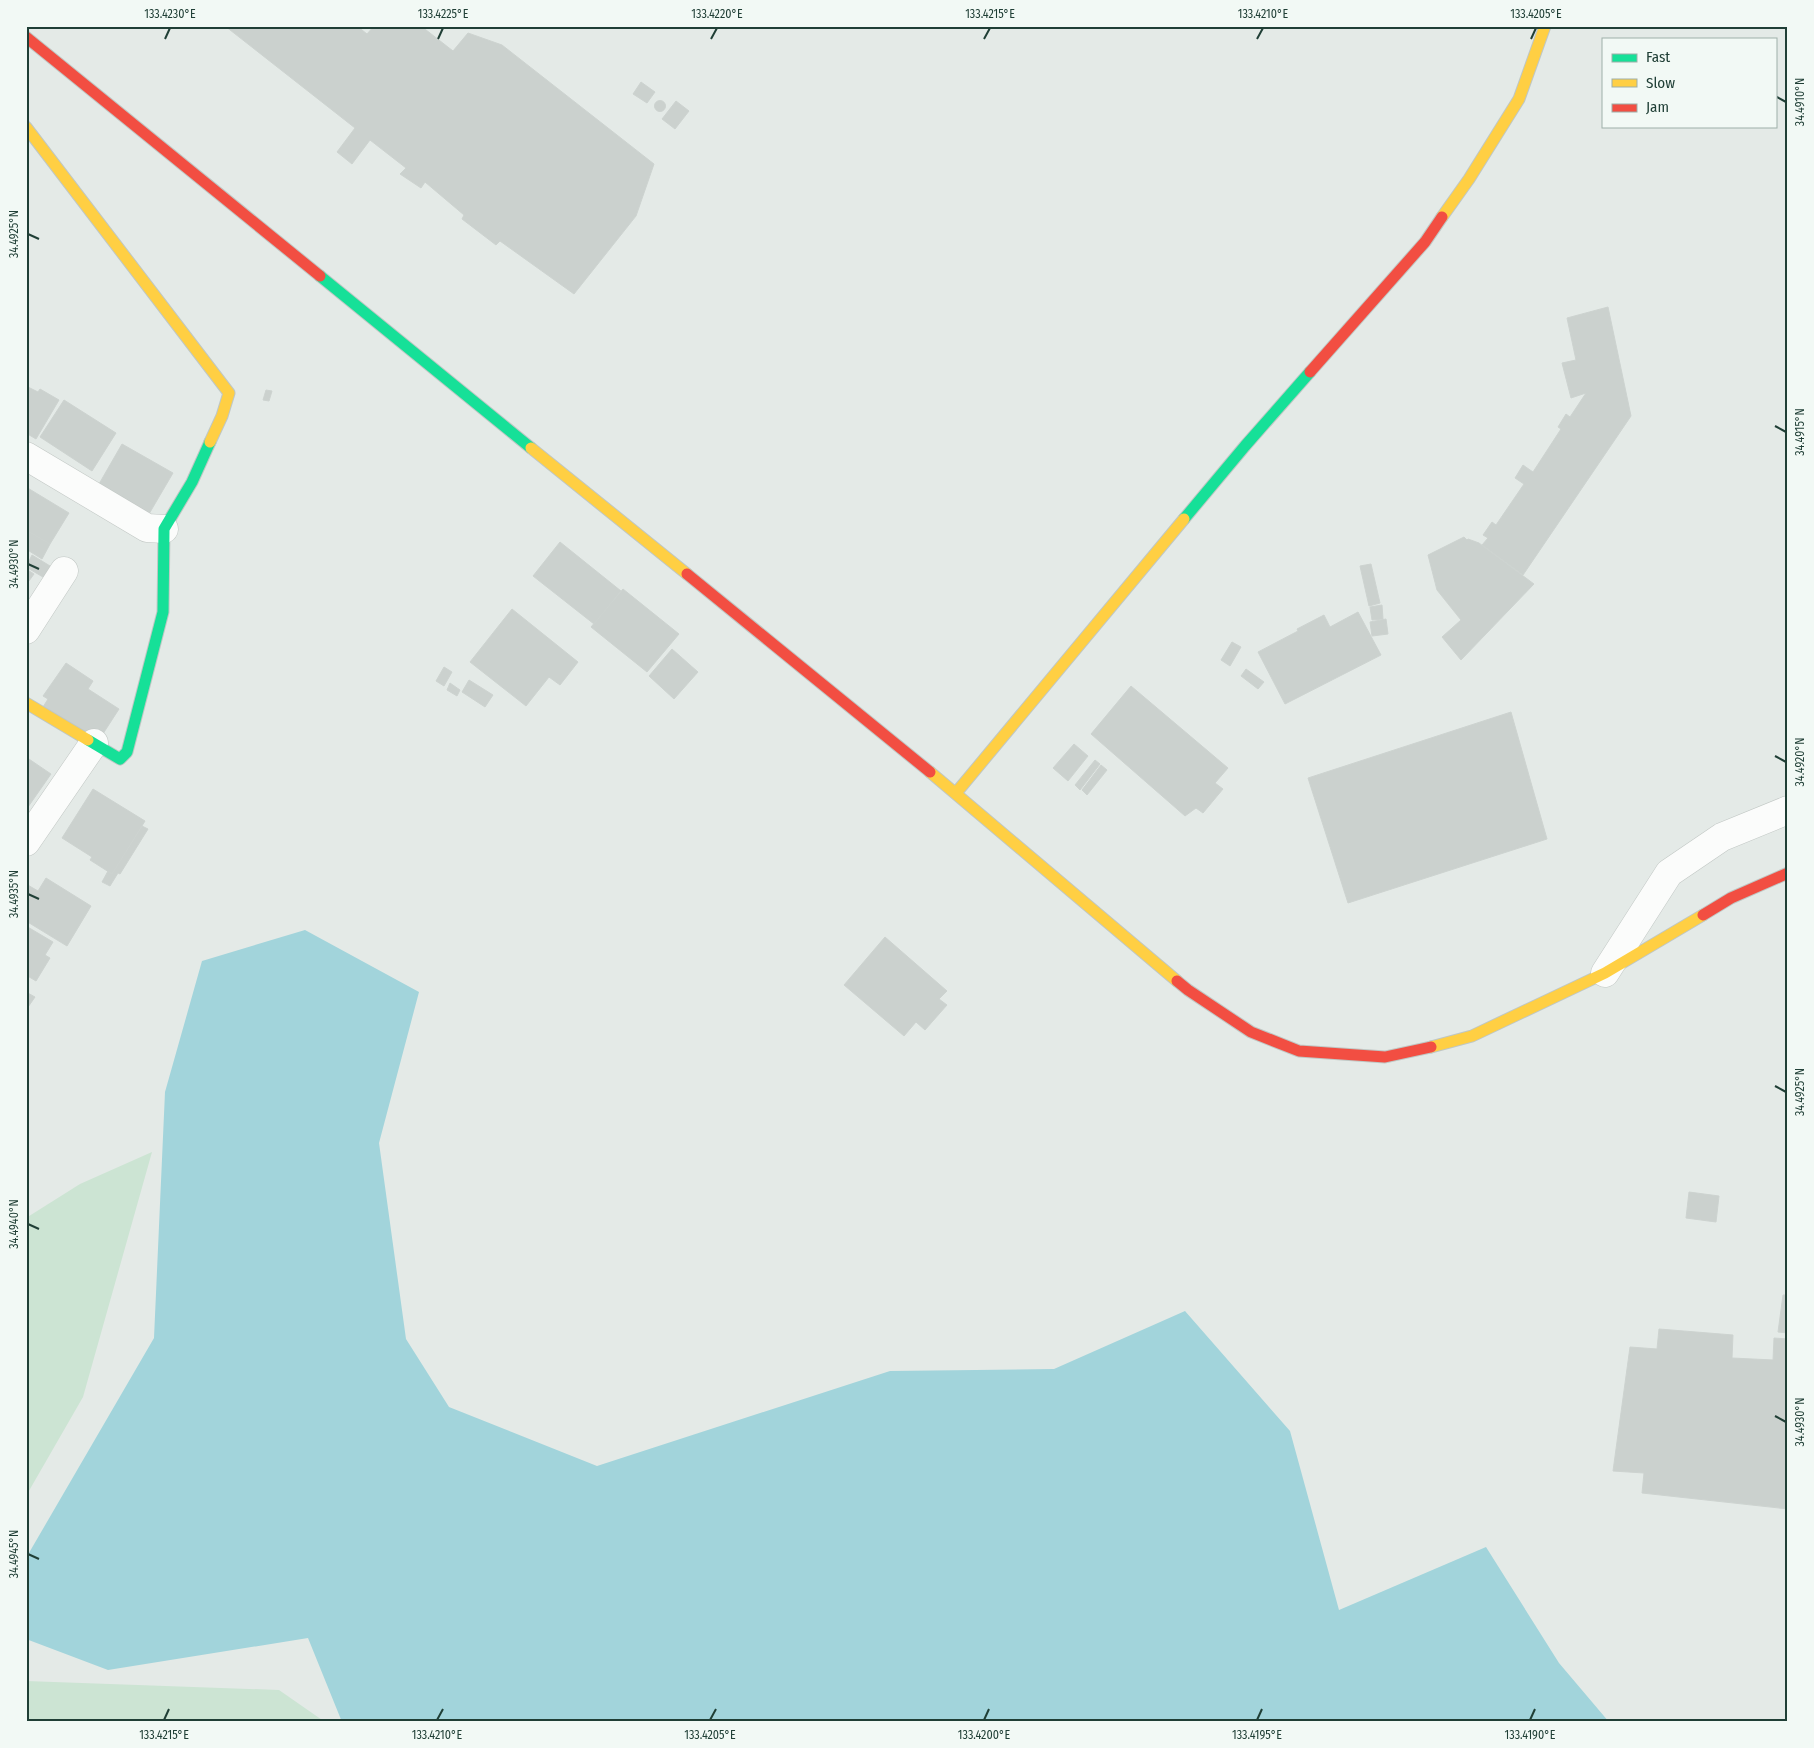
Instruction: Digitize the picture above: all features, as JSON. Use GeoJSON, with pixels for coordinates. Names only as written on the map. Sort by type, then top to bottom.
{"type":"FeatureCollection","features":[{"type":"Feature","properties":{"kind":"street"},"geometry":{"type":"LineString","coordinates":[[956,793],[1245,446],[1425,242],[1469,179],[1518,99],[1545,26]]}},
{"type":"Feature","properties":{"kind":"street"},"geometry":{"type":"LineString","coordinates":[[30,38],[956,793],[1188,990],[1251,1032],[1299,1051],[1385,1057],[1472,1036],[1605,973],[1731,898],[1788,873]]}},
{"type":"Feature","properties":{"kind":"street"},"geometry":{"type":"LineString","coordinates":[[26,128],[229,393],[222,416],[192,482],[164,529],[163,612],[127,752],[120,759],[26,703]]}},
{"type":"Feature","properties":{"kind":"street"},"geometry":{"type":"LineString","coordinates":[[26,456],[147,528],[164,529]]}},
{"type":"Feature","properties":{"kind":"street"},"geometry":{"type":"LineString","coordinates":[[26,630],[64,571]]}},
{"type":"Feature","properties":{"kind":"street"},"geometry":{"type":"LineString","coordinates":[[26,842],[94,743]]}},
{"type":"Feature","properties":{"kind":"street"},"geometry":{"type":"LineString","coordinates":[[1605,973],[1669,873],[1722,837],[1788,810]]}},
{"type":"Feature","properties":{"kind":"green space"},"geometry":{"type":"Polygon","coordinates":[[[152,1152],[83,1397],[26,1496],[26,1218],[80,1184],[152,1152]]]}},
{"type":"Feature","properties":{"kind":"green space"},"geometry":{"type":"Polygon","coordinates":[[[26,1681],[279,1690],[325,1722],[26,1722],[26,1681]]]}},
{"type":"Feature","properties":{"kind":"water"},"geometry":{"type":"Polygon","coordinates":[[[305,930],[419,992],[379,1143],[406,1339],[449,1407],[597,1466],[890,1371],[1054,1369],[1185,1311],[1290,1431],[1339,1610],[1486,1547],[1559,1663],[1609,1722],[342,1722],[308,1638],[108,1670],[26,1639],[26,1558],[154,1338],[165,1092],[202,961],[305,930]]]}},
{"type":"Feature","properties":{"kind":"building"},"geometry":{"type":"Polygon","coordinates":[[[225,26],[357,26],[367,34],[374,26],[421,26],[453,51],[468,33],[502,45],[654,164],[636,216],[574,294],[500,241],[496,245],[462,219],[464,215],[425,182],[421,188],[400,174],[406,168],[370,140],[352,164],[337,152],[355,128],[225,26]]]}},
{"type":"Feature","properties":{"kind":"building"},"geometry":{"type":"Polygon","coordinates":[[[641,82],[655,92],[647,103],[633,94],[641,82]]]}},
{"type":"Feature","properties":{"kind":"building"},"geometry":{"type":"Polygon","coordinates":[[[660,100],[666,106],[660,112],[654,106],[660,100]]]}},
{"type":"Feature","properties":{"kind":"building"},"geometry":{"type":"Polygon","coordinates":[[[676,101],[689,111],[675,129],[662,119],[676,101]]]}},
{"type":"Feature","properties":{"kind":"building"},"geometry":{"type":"Polygon","coordinates":[[[1608,307],[1631,416],[1523,575],[1482,545],[1488,538],[1483,535],[1492,522],[1496,525],[1524,484],[1515,478],[1523,465],[1533,472],[1561,429],[1558,427],[1566,414],[1570,417],[1586,393],[1571,398],[1562,363],[1576,360],[1567,318],[1608,307]]]}},
{"type":"Feature","properties":{"kind":"building"},"geometry":{"type":"Polygon","coordinates":[[[26,386],[38,392],[40,389],[59,400],[36,439],[26,433],[26,386]]]}},
{"type":"Feature","properties":{"kind":"building"},"geometry":{"type":"Polygon","coordinates":[[[266,390],[272,391],[269,401],[263,400],[266,390]]]}},
{"type":"Feature","properties":{"kind":"building"},"geometry":{"type":"Polygon","coordinates":[[[64,400],[116,433],[92,471],[40,437],[64,400]]]}},
{"type":"Feature","properties":{"kind":"building"},"geometry":{"type":"Polygon","coordinates":[[[122,444],[173,473],[149,514],[99,484],[122,444]]]}},
{"type":"Feature","properties":{"kind":"building"},"geometry":{"type":"Polygon","coordinates":[[[26,487],[69,513],[50,544],[26,530],[26,487]]]}},
{"type":"Feature","properties":{"kind":"building"},"geometry":{"type":"Polygon","coordinates":[[[26,530],[50,544],[42,559],[26,549],[26,530]]]}},
{"type":"Feature","properties":{"kind":"building"},"geometry":{"type":"Polygon","coordinates":[[[1464,537],[1467,540],[1479,543],[1534,584],[1461,660],[1442,637],[1461,620],[1437,590],[1428,555],[1464,537]]]}},
{"type":"Feature","properties":{"kind":"building"},"geometry":{"type":"Polygon","coordinates":[[[560,542],[621,591],[594,624],[533,576],[560,542]]]}},
{"type":"Feature","properties":{"kind":"building"},"geometry":{"type":"Polygon","coordinates":[[[32,555],[55,569],[48,580],[26,567],[32,555]]]}},
{"type":"Feature","properties":{"kind":"building"},"geometry":{"type":"Polygon","coordinates":[[[1371,564],[1380,603],[1369,606],[1360,566],[1371,564]]]}},
{"type":"Feature","properties":{"kind":"building"},"geometry":{"type":"Polygon","coordinates":[[[26,569],[34,574],[26,585],[26,569]]]}},
{"type":"Feature","properties":{"kind":"building"},"geometry":{"type":"Polygon","coordinates":[[[623,589],[679,634],[647,672],[591,627],[623,589]]]}},
{"type":"Feature","properties":{"kind":"building"},"geometry":{"type":"Polygon","coordinates":[[[1382,605],[1383,619],[1372,620],[1370,607],[1382,605]]]}},
{"type":"Feature","properties":{"kind":"building"},"geometry":{"type":"Polygon","coordinates":[[[512,609],[578,662],[560,685],[549,677],[526,706],[470,662],[512,609]]]}},
{"type":"Feature","properties":{"kind":"building"},"geometry":{"type":"Polygon","coordinates":[[[1358,612],[1381,655],[1285,704],[1258,652],[1324,615],[1330,627],[1358,612]]]}},
{"type":"Feature","properties":{"kind":"building"},"geometry":{"type":"Polygon","coordinates":[[[1386,619],[1388,634],[1372,636],[1370,622],[1386,619]]]}},
{"type":"Feature","properties":{"kind":"building"},"geometry":{"type":"Polygon","coordinates":[[[1232,642],[1241,647],[1230,666],[1221,660],[1232,642]]]}},
{"type":"Feature","properties":{"kind":"building"},"geometry":{"type":"Polygon","coordinates":[[[672,649],[698,672],[674,699],[649,676],[672,649]]]}},
{"type":"Feature","properties":{"kind":"building"},"geometry":{"type":"Polygon","coordinates":[[[66,663],[93,681],[88,689],[119,709],[97,743],[43,707],[48,699],[43,696],[66,663]]]}},
{"type":"Feature","properties":{"kind":"building"},"geometry":{"type":"Polygon","coordinates":[[[444,667],[452,672],[444,686],[436,681],[444,667]]]}},
{"type":"Feature","properties":{"kind":"building"},"geometry":{"type":"Polygon","coordinates":[[[1246,669],[1264,682],[1258,689],[1241,676],[1246,669]]]}},
{"type":"Feature","properties":{"kind":"building"},"geometry":{"type":"Polygon","coordinates":[[[469,680],[493,695],[485,707],[462,692],[469,680]]]}},
{"type":"Feature","properties":{"kind":"building"},"geometry":{"type":"Polygon","coordinates":[[[450,683],[460,690],[457,696],[447,690],[450,683]]]}},
{"type":"Feature","properties":{"kind":"building"},"geometry":{"type":"Polygon","coordinates":[[[1131,686],[1228,768],[1215,783],[1223,789],[1203,813],[1196,808],[1185,816],[1091,734],[1131,686]]]}},
{"type":"Feature","properties":{"kind":"building"},"geometry":{"type":"Polygon","coordinates":[[[1511,712],[1547,839],[1348,903],[1308,778],[1511,712]]]}},
{"type":"Feature","properties":{"kind":"building"},"geometry":{"type":"Polygon","coordinates":[[[1074,744],[1088,756],[1068,781],[1053,768],[1074,744]]]}},
{"type":"Feature","properties":{"kind":"building"},"geometry":{"type":"Polygon","coordinates":[[[26,757],[51,774],[28,807],[26,806],[26,757]]]}},
{"type":"Feature","properties":{"kind":"building"},"geometry":{"type":"Polygon","coordinates":[[[1095,760],[1100,764],[1080,790],[1075,785],[1095,760]]]}},
{"type":"Feature","properties":{"kind":"building"},"geometry":{"type":"Polygon","coordinates":[[[1101,765],[1107,770],[1087,795],[1082,790],[1101,765]]]}},
{"type":"Feature","properties":{"kind":"building"},"geometry":{"type":"Polygon","coordinates":[[[93,789],[145,821],[112,874],[90,860],[92,857],[62,838],[93,789]]]}},
{"type":"Feature","properties":{"kind":"building"},"geometry":{"type":"Polygon","coordinates":[[[142,826],[148,829],[120,874],[118,873],[110,886],[102,882],[108,871],[112,874],[142,826]]]}},
{"type":"Feature","properties":{"kind":"building"},"geometry":{"type":"Polygon","coordinates":[[[46,878],[91,906],[67,946],[26,921],[26,884],[38,891],[46,878]]]}},
{"type":"Feature","properties":{"kind":"building"},"geometry":{"type":"Polygon","coordinates":[[[26,926],[53,942],[45,955],[50,958],[36,981],[26,975],[26,926]]]}},
{"type":"Feature","properties":{"kind":"building"},"geometry":{"type":"Polygon","coordinates":[[[885,937],[947,991],[939,999],[947,1005],[925,1030],[916,1022],[904,1036],[844,985],[885,937]]]}},
{"type":"Feature","properties":{"kind":"building"},"geometry":{"type":"Polygon","coordinates":[[[26,992],[35,997],[26,1010],[26,992]]]}},
{"type":"Feature","properties":{"kind":"building"},"geometry":{"type":"Polygon","coordinates":[[[1689,1192],[1719,1196],[1716,1222],[1686,1218],[1689,1192]]]}},
{"type":"Feature","properties":{"kind":"building"},"geometry":{"type":"Polygon","coordinates":[[[1783,1295],[1788,1295],[1788,1333],[1778,1332],[1783,1295]]]}},
{"type":"Feature","properties":{"kind":"building"},"geometry":{"type":"Polygon","coordinates":[[[1659,1329],[1733,1335],[1732,1358],[1773,1360],[1774,1338],[1788,1339],[1788,1509],[1642,1493],[1644,1473],[1613,1471],[1630,1347],[1657,1349],[1659,1329]]]}},
{"type":"Feature","properties":{"kind":"traffic: fast"},"geometry":{"type":"LineString","coordinates":[[320,276],[531,448]]}},
{"type":"Feature","properties":{"kind":"traffic: fast"},"geometry":{"type":"LineString","coordinates":[[1184,519],[1310,372]]}},
{"type":"Feature","properties":{"kind":"traffic: fast"},"geometry":{"type":"LineString","coordinates":[[88,740],[120,759],[127,752],[163,612],[164,529],[192,482],[210,442]]}},
{"type":"Feature","properties":{"kind":"traffic: slow"},"geometry":{"type":"LineString","coordinates":[[1442,217],[1469,179],[1519,99],[1545,26]]}},
{"type":"Feature","properties":{"kind":"traffic: slow"},"geometry":{"type":"LineString","coordinates":[[26,127],[229,393],[222,416],[210,442]]}},
{"type":"Feature","properties":{"kind":"traffic: slow"},"geometry":{"type":"LineString","coordinates":[[531,448],[687,574]]}},
{"type":"Feature","properties":{"kind":"traffic: slow"},"geometry":{"type":"LineString","coordinates":[[956,793],[1184,519]]}},
{"type":"Feature","properties":{"kind":"traffic: slow"},"geometry":{"type":"LineString","coordinates":[[26,703],[88,740]]}},
{"type":"Feature","properties":{"kind":"traffic: slow"},"geometry":{"type":"LineString","coordinates":[[930,772],[1177,981]]}},
{"type":"Feature","properties":{"kind":"traffic: slow"},"geometry":{"type":"LineString","coordinates":[[1431,1047],[1472,1036],[1605,973],[1703,915]]}},
{"type":"Feature","properties":{"kind":"traffic: jam"},"geometry":{"type":"LineString","coordinates":[[26,37],[320,276]]}},
{"type":"Feature","properties":{"kind":"traffic: jam"},"geometry":{"type":"LineString","coordinates":[[1310,372],[1425,242],[1442,217]]}},
{"type":"Feature","properties":{"kind":"traffic: jam"},"geometry":{"type":"LineString","coordinates":[[687,574],[930,772]]}},
{"type":"Feature","properties":{"kind":"traffic: jam"},"geometry":{"type":"LineString","coordinates":[[1703,915],[1731,898],[1788,873]]}},
{"type":"Feature","properties":{"kind":"traffic: jam"},"geometry":{"type":"LineString","coordinates":[[1177,981],[1251,1032],[1299,1051],[1385,1057],[1431,1047]]}}]}
